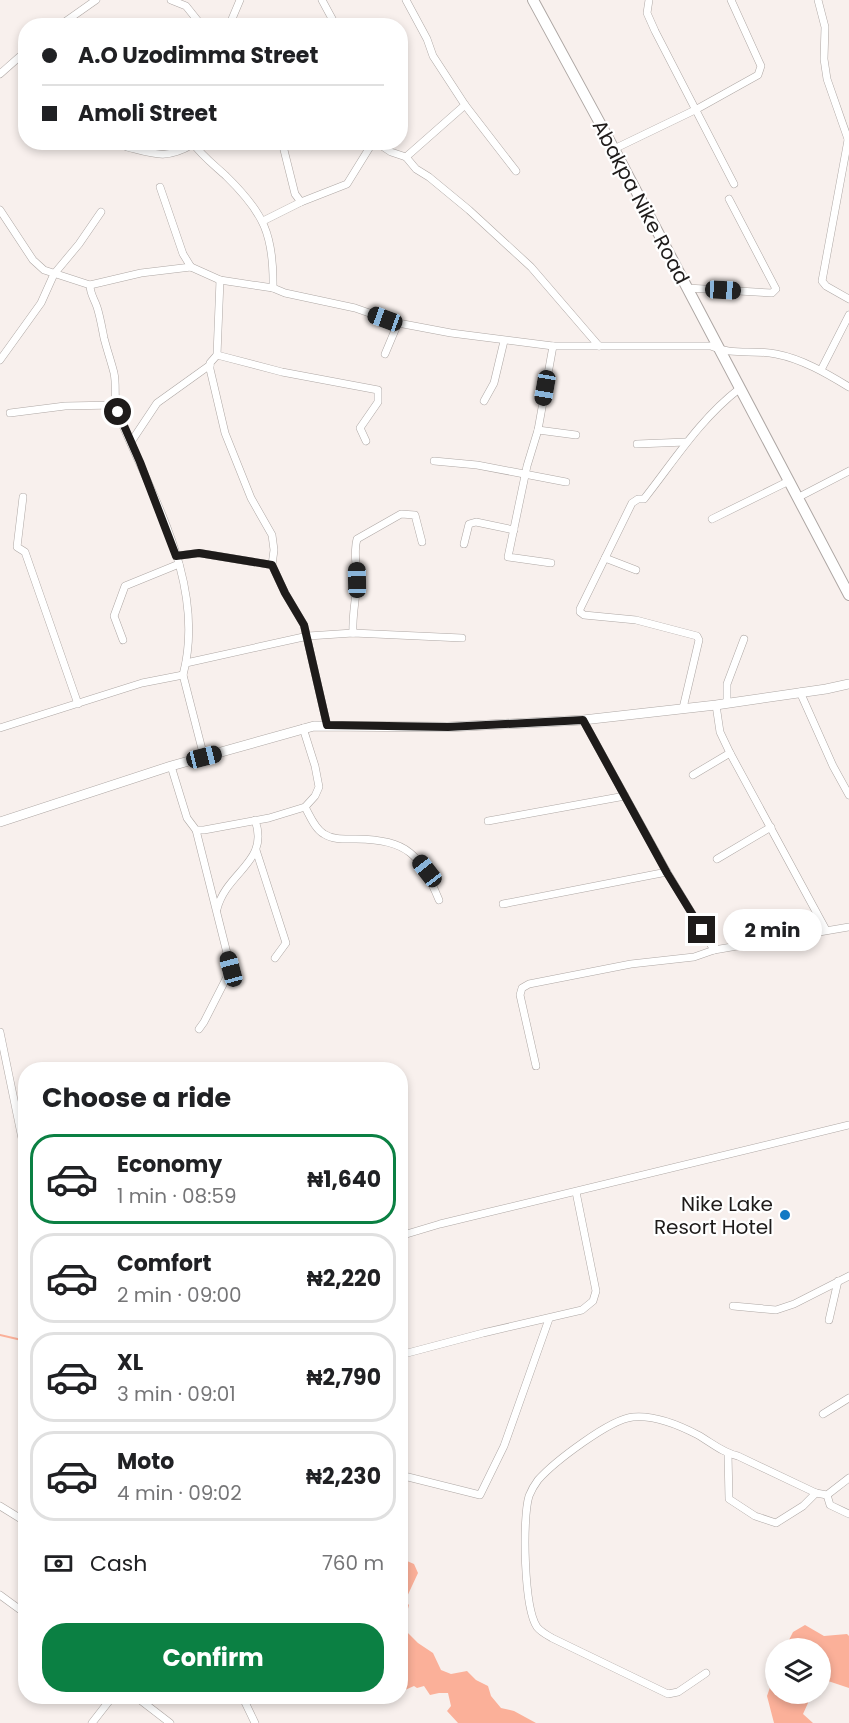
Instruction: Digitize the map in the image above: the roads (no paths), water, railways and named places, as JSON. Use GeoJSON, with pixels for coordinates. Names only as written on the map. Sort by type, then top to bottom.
{"type":"FeatureCollection","features":[{"type":"Feature","properties":{"kind":"main road","name":"Abakpa Nike Road"},"geometry":{"type":"LineString","coordinates":[[533,0],[614,148],[739,389],[846,581],[849,595]]}},
{"type":"Feature","properties":{"kind":"main road"},"geometry":{"type":"LineString","coordinates":[[0,822],[171,766],[303,728],[327,725],[448,727],[583,720],[716,705],[849,684]]}},
{"type":"Feature","properties":{"kind":"street"},"geometry":{"type":"LineString","coordinates":[[70,18],[96,0]]}},
{"type":"Feature","properties":{"kind":"street"},"geometry":{"type":"LineString","coordinates":[[171,0],[186,6],[196,18]]}},
{"type":"Feature","properties":{"kind":"street"},"geometry":{"type":"LineString","coordinates":[[232,18],[240,0]]}},
{"type":"Feature","properties":{"kind":"street"},"geometry":{"type":"LineString","coordinates":[[322,0],[332,18]]}},
{"type":"Feature","properties":{"kind":"street"},"geometry":{"type":"LineString","coordinates":[[406,0],[427,39],[433,56],[465,105],[516,171]]}},
{"type":"Feature","properties":{"kind":"street"},"geometry":{"type":"LineString","coordinates":[[649,0],[647,13],[655,31],[734,184]]}},
{"type":"Feature","properties":{"kind":"street"},"geometry":{"type":"LineString","coordinates":[[614,148],[697,109],[758,75],[761,66],[731,0]]}},
{"type":"Feature","properties":{"kind":"street"},"geometry":{"type":"LineString","coordinates":[[818,0],[825,27],[824,60],[827,79],[849,141],[822,280],[826,286],[849,299]]}},
{"type":"Feature","properties":{"kind":"street"},"geometry":{"type":"LineString","coordinates":[[0,74],[18,58]]}},
{"type":"Feature","properties":{"kind":"street"},"geometry":{"type":"LineString","coordinates":[[405,158],[465,105]]}},
{"type":"Feature","properties":{"kind":"street"},"geometry":{"type":"LineString","coordinates":[[136,150],[148,154],[182,150]]}},
{"type":"Feature","properties":{"kind":"street"},"geometry":{"type":"LineString","coordinates":[[199,150],[235,185],[263,221],[269,235],[274,261],[273,288]]}},
{"type":"Feature","properties":{"kind":"street"},"geometry":{"type":"LineString","coordinates":[[284,150],[295,194],[301,202]]}},
{"type":"Feature","properties":{"kind":"street"},"geometry":{"type":"LineString","coordinates":[[263,221],[301,202],[347,184],[370,150]]}},
{"type":"Feature","properties":{"kind":"street"},"geometry":{"type":"LineString","coordinates":[[388,150],[405,158],[429,177],[531,267],[599,346]]}},
{"type":"Feature","properties":{"kind":"street"},"geometry":{"type":"LineString","coordinates":[[160,188],[183,254],[191,267]]}},
{"type":"Feature","properties":{"kind":"street"},"geometry":{"type":"LineString","coordinates":[[687,288],[772,293],[776,289],[729,199]]}},
{"type":"Feature","properties":{"kind":"street"},"geometry":{"type":"LineString","coordinates":[[0,210],[33,260],[44,270],[90,285],[141,273],[191,267],[220,280],[273,288],[285,293],[355,308],[398,323],[504,341],[553,346],[711,346],[732,353],[776,354],[821,370],[849,387]]}},
{"type":"Feature","properties":{"kind":"street"},"geometry":{"type":"LineString","coordinates":[[0,360],[41,303],[54,274],[79,244],[100,212]]}},
{"type":"Feature","properties":{"kind":"street"},"geometry":{"type":"LineString","coordinates":[[131,442],[157,403],[210,365],[217,355],[220,280]]}},
{"type":"Feature","properties":{"kind":"street"},"geometry":{"type":"LineString","coordinates":[[90,285],[90,295],[96,306],[114,374],[116,405],[155,497],[185,587],[189,611],[186,663],[183,675],[204,757]]}},
{"type":"Feature","properties":{"kind":"street"},"geometry":{"type":"LineString","coordinates":[[821,370],[849,315]]}},
{"type":"Feature","properties":{"kind":"street"},"geometry":{"type":"LineString","coordinates":[[385,354],[398,323]]}},
{"type":"Feature","properties":{"kind":"street"},"geometry":{"type":"LineString","coordinates":[[484,401],[494,383],[504,341]]}},
{"type":"Feature","properties":{"kind":"street"},"geometry":{"type":"LineString","coordinates":[[551,563],[508,556],[525,475],[538,430],[553,346]]}},
{"type":"Feature","properties":{"kind":"street"},"geometry":{"type":"LineString","coordinates":[[217,355],[282,372],[378,390],[378,402],[360,428],[366,441]]}},
{"type":"Feature","properties":{"kind":"street"},"geometry":{"type":"LineString","coordinates":[[210,365],[225,433],[252,498],[272,535],[274,550],[272,565],[308,636],[327,725]]}},
{"type":"Feature","properties":{"kind":"street"},"geometry":{"type":"LineString","coordinates":[[683,708],[699,640],[697,636],[636,620],[584,615],[580,609],[632,503],[644,498],[686,442],[726,399],[739,389]]}},
{"type":"Feature","properties":{"kind":"street"},"geometry":{"type":"LineString","coordinates":[[10,413],[65,406],[116,405]]}},
{"type":"Feature","properties":{"kind":"street"},"geometry":{"type":"LineString","coordinates":[[538,430],[576,435]]}},
{"type":"Feature","properties":{"kind":"street"},"geometry":{"type":"LineString","coordinates":[[637,444],[686,442]]}},
{"type":"Feature","properties":{"kind":"street"},"geometry":{"type":"LineString","coordinates":[[434,462],[477,465],[566,482]]}},
{"type":"Feature","properties":{"kind":"street"},"geometry":{"type":"LineString","coordinates":[[799,497],[849,471]]}},
{"type":"Feature","properties":{"kind":"street"},"geometry":{"type":"LineString","coordinates":[[712,519],[789,481]]}},
{"type":"Feature","properties":{"kind":"street"},"geometry":{"type":"LineString","coordinates":[[23,497],[17,547],[25,552],[78,704]]}},
{"type":"Feature","properties":{"kind":"street"},"geometry":{"type":"LineString","coordinates":[[353,633],[357,539],[401,514],[409,513],[417,519],[422,542]]}},
{"type":"Feature","properties":{"kind":"street"},"geometry":{"type":"LineString","coordinates":[[464,544],[469,524],[476,522],[514,530]]}},
{"type":"Feature","properties":{"kind":"street"},"geometry":{"type":"LineString","coordinates":[[176,556],[199,553],[272,565]]}},
{"type":"Feature","properties":{"kind":"street"},"geometry":{"type":"LineString","coordinates":[[605,558],[636,570]]}},
{"type":"Feature","properties":{"kind":"street"},"geometry":{"type":"LineString","coordinates":[[123,640],[114,616],[125,586],[179,564]]}},
{"type":"Feature","properties":{"kind":"street"},"geometry":{"type":"LineString","coordinates":[[186,663],[308,636],[353,633],[462,638]]}},
{"type":"Feature","properties":{"kind":"street"},"geometry":{"type":"LineString","coordinates":[[727,703],[727,684],[744,639]]}},
{"type":"Feature","properties":{"kind":"street"},"geometry":{"type":"LineString","coordinates":[[0,728],[142,683],[183,675]]}},
{"type":"Feature","properties":{"kind":"street"},"geometry":{"type":"LineString","coordinates":[[800,692],[833,766],[849,795]]}},
{"type":"Feature","properties":{"kind":"street"},"geometry":{"type":"LineString","coordinates":[[716,705],[720,732],[730,753],[826,930]]}},
{"type":"Feature","properties":{"kind":"street"},"geometry":{"type":"LineString","coordinates":[[583,720],[667,873],[714,950]]}},
{"type":"Feature","properties":{"kind":"street"},"geometry":{"type":"LineString","coordinates":[[196,830],[255,820],[305,807],[315,796],[319,787],[303,728]]}},
{"type":"Feature","properties":{"kind":"street"},"geometry":{"type":"LineString","coordinates":[[693,775],[730,753]]}},
{"type":"Feature","properties":{"kind":"street"},"geometry":{"type":"LineString","coordinates":[[171,766],[187,818],[196,830],[231,969],[199,1029]]}},
{"type":"Feature","properties":{"kind":"street"},"geometry":{"type":"LineString","coordinates":[[488,821],[625,796]]}},
{"type":"Feature","properties":{"kind":"street"},"geometry":{"type":"LineString","coordinates":[[305,807],[321,833],[328,836],[337,839],[368,839],[399,845],[406,849],[427,871],[439,900]]}},
{"type":"Feature","properties":{"kind":"street"},"geometry":{"type":"LineString","coordinates":[[217,911],[221,896],[256,850],[260,837],[255,820]]}},
{"type":"Feature","properties":{"kind":"street"},"geometry":{"type":"LineString","coordinates":[[717,859],[771,827]]}},
{"type":"Feature","properties":{"kind":"street"},"geometry":{"type":"LineString","coordinates":[[256,850],[286,943],[275,958]]}},
{"type":"Feature","properties":{"kind":"street"},"geometry":{"type":"LineString","coordinates":[[503,904],[667,873]]}},
{"type":"Feature","properties":{"kind":"street"},"geometry":{"type":"LineString","coordinates":[[536,1066],[519,995],[522,988],[529,984],[631,964],[694,957],[714,950],[849,927]]}},
{"type":"Feature","properties":{"kind":"street"},"geometry":{"type":"LineString","coordinates":[[0,1032],[18,1119]]}},
{"type":"Feature","properties":{"kind":"street"},"geometry":{"type":"LineString","coordinates":[[408,1234],[849,1125]]}},
{"type":"Feature","properties":{"kind":"street"},"geometry":{"type":"LineString","coordinates":[[408,1352],[582,1310],[593,1300],[596,1291],[576,1192]]}},
{"type":"Feature","properties":{"kind":"street"},"geometry":{"type":"LineString","coordinates":[[733,1306],[776,1310],[794,1304],[849,1276]]}},
{"type":"Feature","properties":{"kind":"street"},"geometry":{"type":"LineString","coordinates":[[829,1320],[838,1281]]}},
{"type":"Feature","properties":{"kind":"street"},"geometry":{"type":"LineString","coordinates":[[408,1477],[480,1496],[504,1446],[549,1319]]}},
{"type":"Feature","properties":{"kind":"street"},"geometry":{"type":"LineString","coordinates":[[823,1414],[849,1398]]}},
{"type":"Feature","properties":{"kind":"street"},"geometry":{"type":"LineString","coordinates":[[706,1673],[678,1692],[668,1694],[538,1629],[532,1616],[524,1527],[529,1496],[537,1480],[611,1424],[630,1417],[652,1417],[697,1434],[728,1454],[738,1456],[816,1494],[827,1495],[849,1478]]}},
{"type":"Feature","properties":{"kind":"street"},"geometry":{"type":"LineString","coordinates":[[728,1454],[729,1499],[755,1516],[776,1523],[803,1506],[816,1494]]}},
{"type":"Feature","properties":{"kind":"street"},"geometry":{"type":"LineString","coordinates":[[827,1495],[830,1505],[849,1514]]}},
{"type":"Feature","properties":{"kind":"street"},"geometry":{"type":"LineString","coordinates":[[0,1506],[18,1517]]}},
{"type":"Feature","properties":{"kind":"street"},"geometry":{"type":"LineString","coordinates":[[0,1595],[18,1608]]}},
{"type":"Feature","properties":{"kind":"street"},"geometry":{"type":"LineString","coordinates":[[92,1723],[107,1704]]}},
{"type":"Feature","properties":{"kind":"street"},"geometry":{"type":"LineString","coordinates":[[145,1704],[170,1723]]}},
{"type":"Feature","properties":{"kind":"street"},"geometry":{"type":"LineString","coordinates":[[246,1704],[255,1723]]}},
{"type":"Feature","properties":{"kind":"waterway"},"geometry":{"type":"LineString","coordinates":[[0,1335],[18,1339]]}},
{"type":"Feature","properties":{"kind":"place","name":"Nike Lake Resort Hotel"},"geometry":{"type":"Point","coordinates":[785,1215]}}]}
